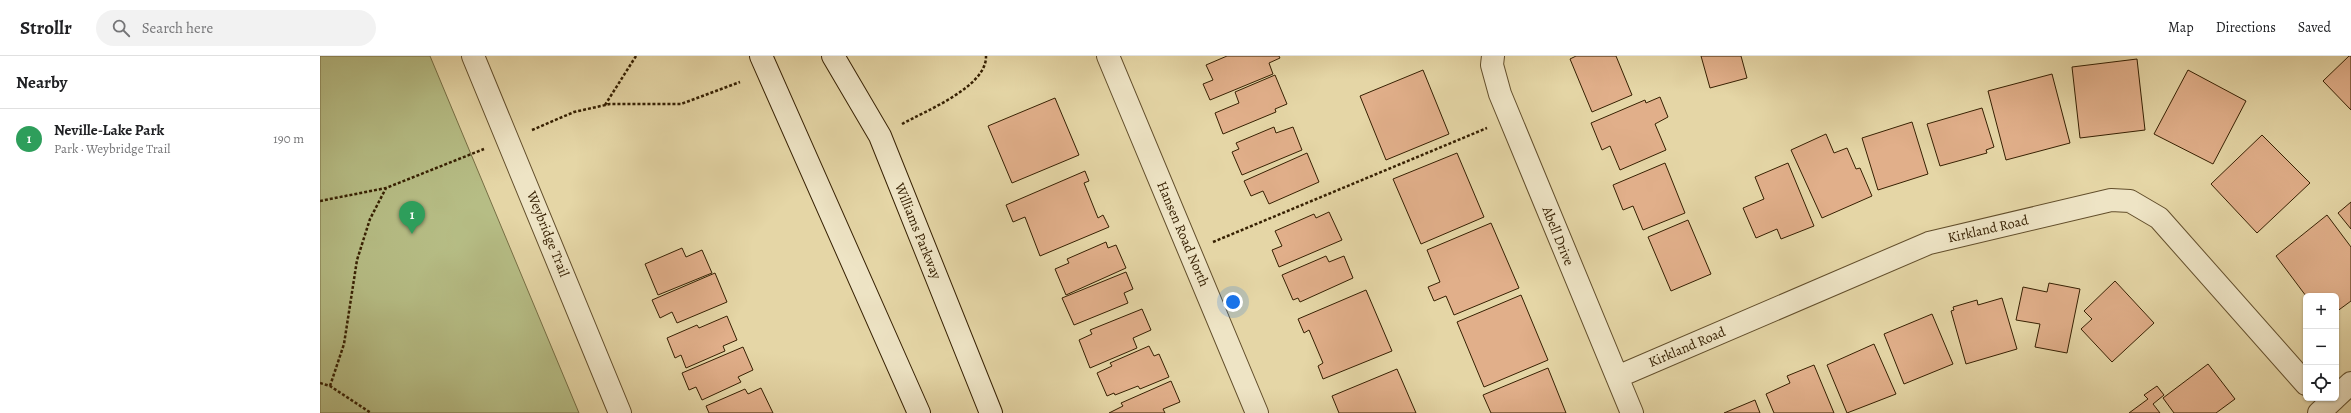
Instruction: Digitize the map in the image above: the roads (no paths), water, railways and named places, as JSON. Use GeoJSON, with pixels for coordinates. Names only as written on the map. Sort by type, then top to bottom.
{"type":"FeatureCollection","features":[{"type":"Feature","properties":{"kind":"street","name":"Weybridge Trail"},"geometry":{"type":"LineString","coordinates":[[473,56],[620,413]]}},
{"type":"Feature","properties":{"kind":"street"},"geometry":{"type":"LineString","coordinates":[[761,56],[919,413]]}},
{"type":"Feature","properties":{"kind":"street","name":"Williams Parkway"},"geometry":{"type":"LineString","coordinates":[[833,56],[880,136],[991,413]]}},
{"type":"Feature","properties":{"kind":"street","name":"Hansen Road North"},"geometry":{"type":"LineString","coordinates":[[1108,56],[1257,413]]}},
{"type":"Feature","properties":{"kind":"street","name":"Abell Drive"},"geometry":{"type":"LineString","coordinates":[[1493,56],[1492,66],[1510,119],[1632,413]]}},
{"type":"Feature","properties":{"kind":"street","name":"Kirkland Road"},"geometry":{"type":"LineString","coordinates":[[1617,377],[1929,243],[2111,200],[2130,201],[2159,218],[2303,381]]}},
{"type":"Feature","properties":{"kind":"street"},"geometry":{"type":"LineString","coordinates":[[2327,402],[2351,383]]}},
{"type":"Feature","properties":{"kind":"place","name":"Neville-Lake Park"},"geometry":{"type":"Point","coordinates":[412,234]}}]}
